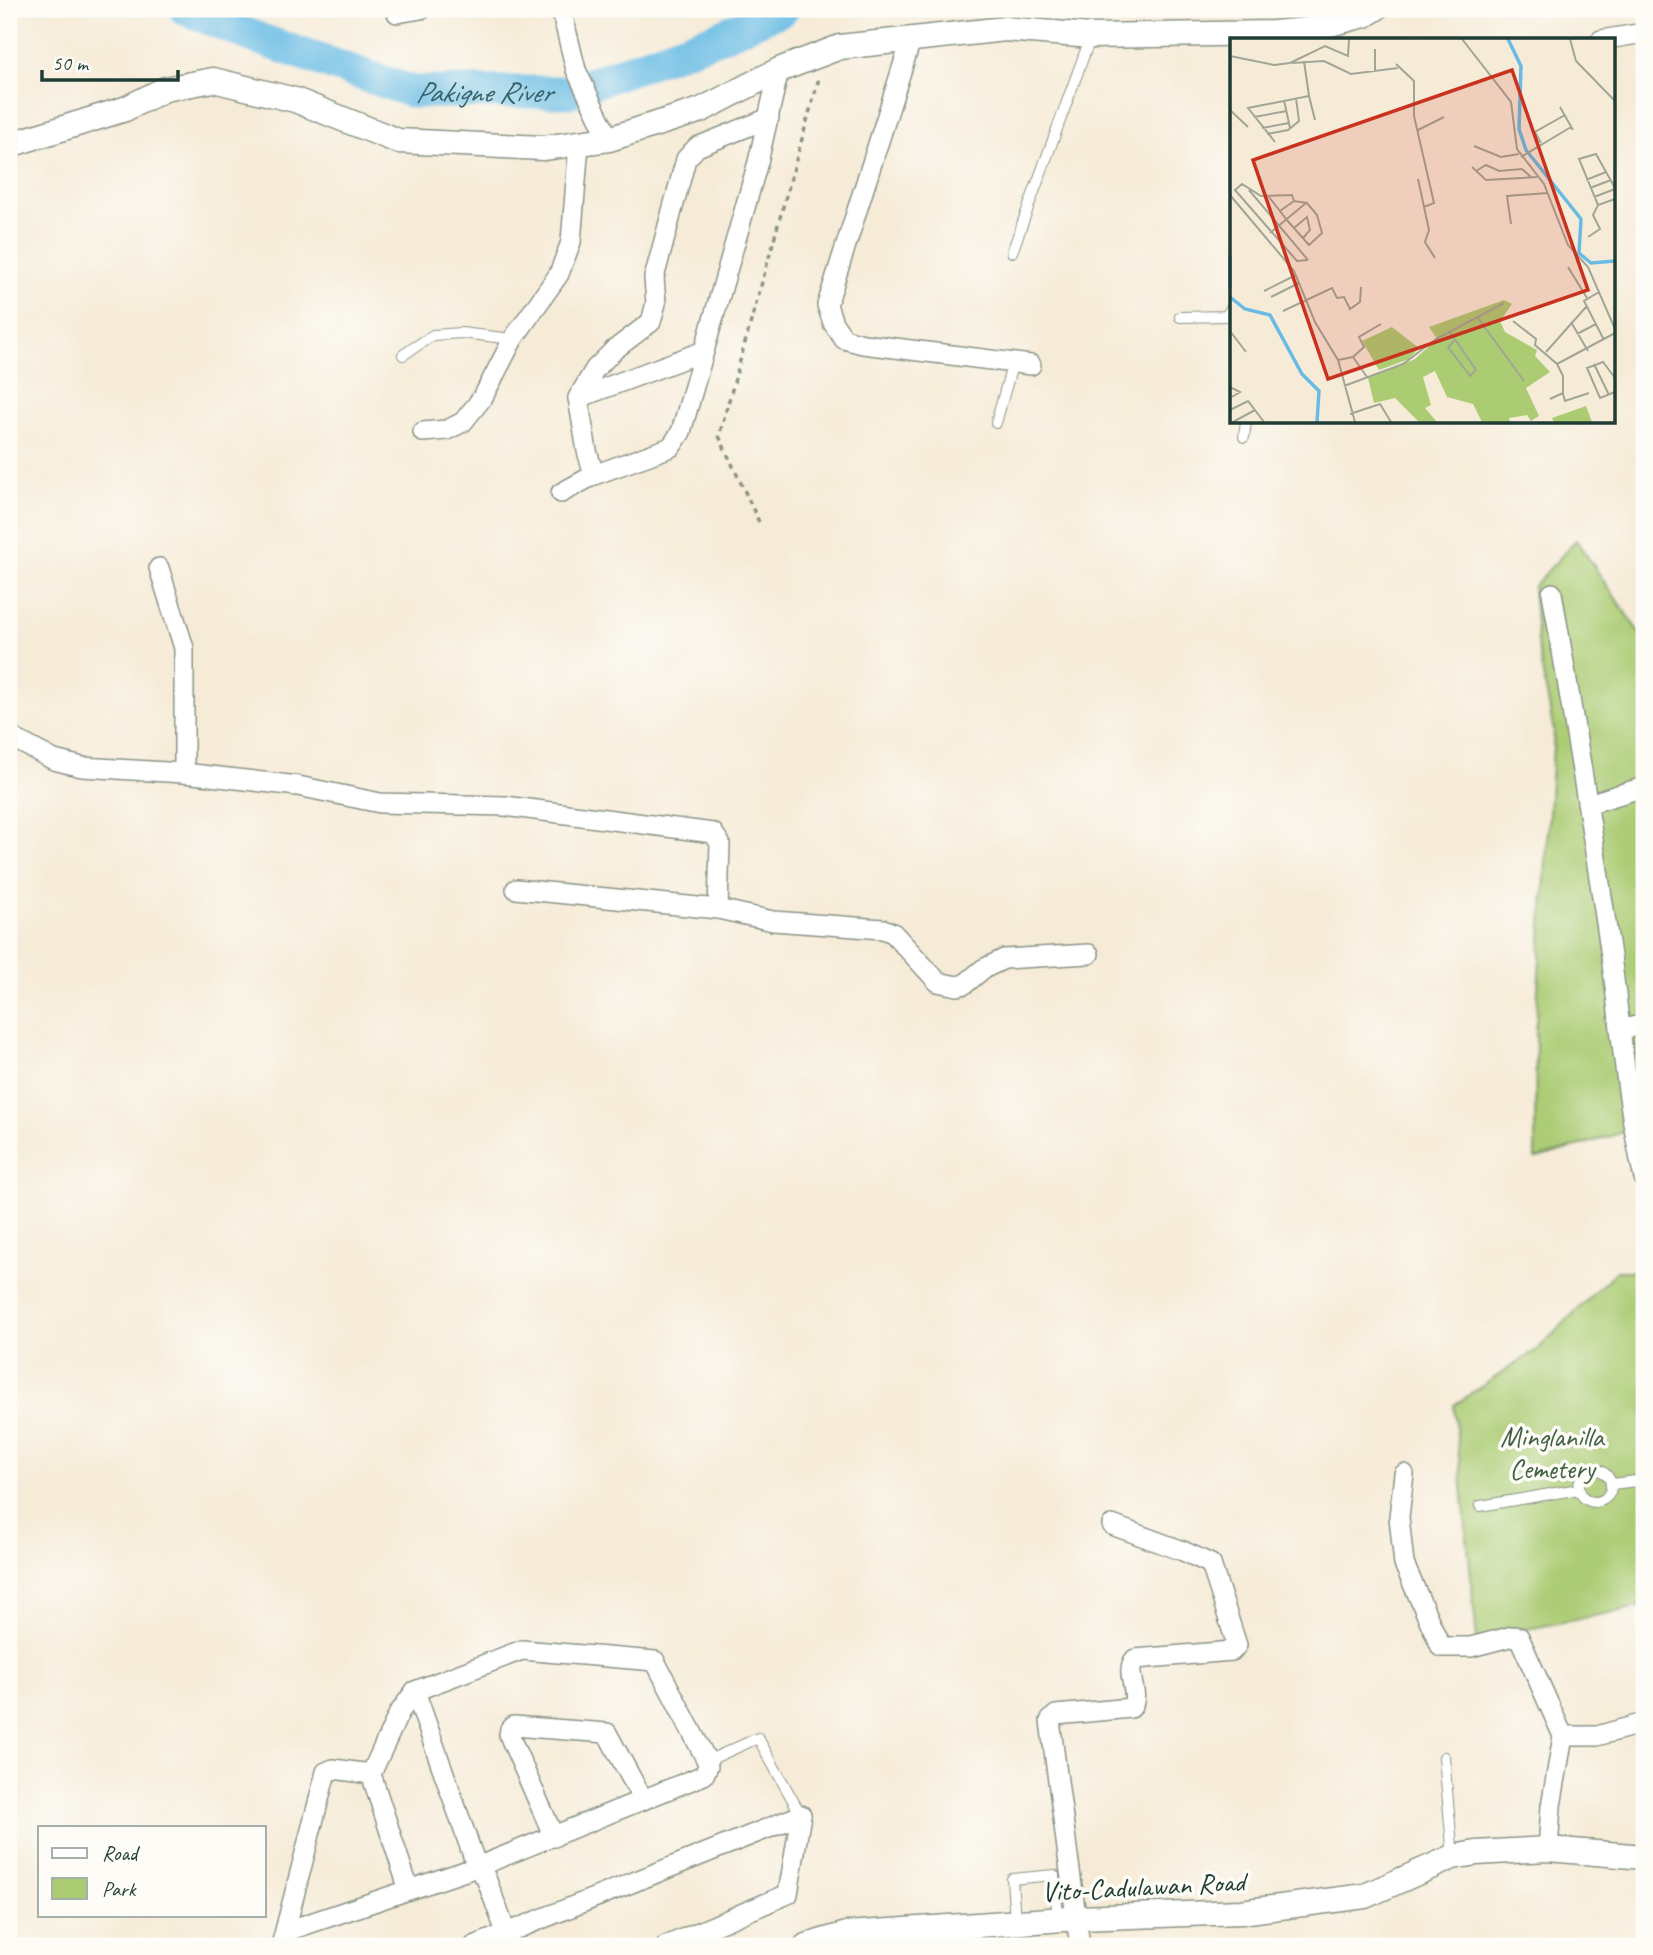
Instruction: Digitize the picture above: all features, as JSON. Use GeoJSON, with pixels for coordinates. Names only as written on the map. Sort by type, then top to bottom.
{"type":"FeatureCollection","features":[{"type":"Feature","properties":{"kind":"street"},"geometry":{"type":"LineString","coordinates":[[397,13],[421,9]]}},
{"type":"Feature","properties":{"kind":"street"},"geometry":{"type":"LineString","coordinates":[[561,9],[576,70],[608,139]]}},
{"type":"Feature","properties":{"kind":"street"},"geometry":{"type":"LineString","coordinates":[[9,145],[125,109],[165,89],[213,80],[295,100],[398,141],[543,148],[608,139],[701,110],[779,70],[840,47],[1005,29],[1091,36],[1274,37],[1365,15],[1375,9]]}},
{"type":"Feature","properties":{"kind":"street"},"geometry":{"type":"LineString","coordinates":[[1613,38],[1644,33]]}},
{"type":"Feature","properties":{"kind":"street"},"geometry":{"type":"LineString","coordinates":[[911,40],[827,305],[833,323],[844,339],[888,348],[1022,364]]}},
{"type":"Feature","properties":{"kind":"street"},"geometry":{"type":"LineString","coordinates":[[561,494],[594,475],[671,447],[681,432],[769,118],[779,70]]}},
{"type":"Feature","properties":{"kind":"street"},"geometry":{"type":"LineString","coordinates":[[594,475],[587,452],[578,398],[595,369],[614,350],[651,322],[656,303],[654,278],[681,176],[691,152],[697,147],[769,118]]}},
{"type":"Feature","properties":{"kind":"street"},"geometry":{"type":"LineString","coordinates":[[424,432],[447,430],[463,422],[483,397],[513,339],[559,274],[571,242],[579,144]]}},
{"type":"Feature","properties":{"kind":"street"},"geometry":{"type":"LineString","coordinates":[[578,398],[704,351]]}},
{"type":"Feature","properties":{"kind":"street"},"geometry":{"type":"LineString","coordinates":[[159,568],[184,648],[184,773]]}},
{"type":"Feature","properties":{"kind":"street"},"geometry":{"type":"LineString","coordinates":[[1552,593],[1588,804],[1634,1136],[1644,1178]]}},
{"type":"Feature","properties":{"kind":"street"},"geometry":{"type":"LineString","coordinates":[[9,736],[54,760],[82,767],[184,773],[298,786],[380,803],[505,806],[713,833],[720,843],[718,909]]}},
{"type":"Feature","properties":{"kind":"street"},"geometry":{"type":"LineString","coordinates":[[1588,804],[1644,787]]}},
{"type":"Feature","properties":{"kind":"street"},"geometry":{"type":"LineString","coordinates":[[516,889],[718,909],[773,921],[883,929],[893,933],[938,982],[957,986],[965,984],[983,969],[1004,959],[1088,954]]}},
{"type":"Feature","properties":{"kind":"street"},"geometry":{"type":"LineString","coordinates":[[1621,1030],[1644,1024]]}},
{"type":"Feature","properties":{"kind":"street"},"geometry":{"type":"LineString","coordinates":[[1404,1474],[1399,1517],[1404,1564],[1441,1647],[1471,1647],[1513,1636],[1519,1637],[1563,1736],[1551,1806],[1548,1849]]}},
{"type":"Feature","properties":{"kind":"street"},"geometry":{"type":"LineString","coordinates":[[1080,1946],[1067,1910],[1049,1724],[1051,1718],[1056,1715],[1131,1708],[1136,1700],[1130,1668],[1135,1659],[1232,1651],[1237,1645],[1210,1564],[1184,1550],[1112,1525]]}},
{"type":"Feature","properties":{"kind":"street"},"geometry":{"type":"LineString","coordinates":[[284,1939],[554,1838],[704,1775],[707,1761],[655,1661],[522,1650],[415,1691],[399,1713],[371,1774],[409,1890]]}},
{"type":"Feature","properties":{"kind":"street"},"geometry":{"type":"LineString","coordinates":[[415,1691],[477,1867],[486,1878],[503,1941]]}},
{"type":"Feature","properties":{"kind":"street"},"geometry":{"type":"LineString","coordinates":[[1563,1736],[1597,1736],[1644,1723]]}},
{"type":"Feature","properties":{"kind":"street"},"geometry":{"type":"LineString","coordinates":[[554,1838],[509,1735],[513,1726],[607,1732],[643,1800]]}},
{"type":"Feature","properties":{"kind":"street"},"geometry":{"type":"LineString","coordinates":[[284,1939],[326,1772],[333,1769],[371,1774]]}},
{"type":"Feature","properties":{"kind":"street"},"geometry":{"type":"LineString","coordinates":[[474,1946],[503,1941],[802,1815]]}},
{"type":"Feature","properties":{"kind":"street"},"geometry":{"type":"LineString","coordinates":[[666,1946],[788,1895],[802,1815]]}},
{"type":"Feature","properties":{"kind":"street"},"geometry":{"type":"LineString","coordinates":[[1465,1855],[1548,1849],[1644,1857]]}},
{"type":"Feature","properties":{"kind":"street","name":"Vito-Cadulawan Road"},"geometry":{"type":"LineString","coordinates":[[806,1946],[847,1940],[944,1937],[1067,1910],[1241,1912],[1365,1896],[1465,1855]]}},
{"type":"Feature","properties":{"kind":"lane"},"geometry":{"type":"LineString","coordinates":[[1012,252],[1091,36]]}},
{"type":"Feature","properties":{"kind":"lane"},"geometry":{"type":"LineString","coordinates":[[1180,317],[1229,317]]}},
{"type":"Feature","properties":{"kind":"lane"},"geometry":{"type":"LineString","coordinates":[[403,355],[433,335],[461,333],[513,339]]}},
{"type":"Feature","properties":{"kind":"lane"},"geometry":{"type":"LineString","coordinates":[[996,423],[1022,364]]}},
{"type":"Feature","properties":{"kind":"lane"},"geometry":{"type":"LineString","coordinates":[[1244,437],[1246,424]]}},
{"type":"Feature","properties":{"kind":"lane"},"geometry":{"type":"LineString","coordinates":[[1593,1470],[1605,1473],[1612,1484],[1609,1496],[1598,1503],[1586,1499],[1579,1489],[1582,1476],[1593,1470]]}},
{"type":"Feature","properties":{"kind":"lane"},"geometry":{"type":"LineString","coordinates":[[1612,1484],[1644,1480]]}},
{"type":"Feature","properties":{"kind":"lane"},"geometry":{"type":"LineString","coordinates":[[1480,1506],[1579,1489]]}},
{"type":"Feature","properties":{"kind":"lane"},"geometry":{"type":"LineString","coordinates":[[707,1761],[758,1738],[802,1815]]}},
{"type":"Feature","properties":{"kind":"lane"},"geometry":{"type":"LineString","coordinates":[[1444,1757],[1465,1855]]}},
{"type":"Feature","properties":{"kind":"lane"},"geometry":{"type":"LineString","coordinates":[[1016,1923],[1012,1879],[1054,1875],[1067,1910]]}},
{"type":"Feature","properties":{"kind":"path"},"geometry":{"type":"LineString","coordinates":[[759,522],[719,436],[826,52]]}},
{"type":"Feature","properties":{"kind":"green space"},"geometry":{"type":"Polygon","coordinates":[[[1576,540],[1644,640],[1644,1126],[1535,1159],[1536,1023],[1554,731],[1538,649],[1533,587],[1576,540]]]}},
{"type":"Feature","properties":{"kind":"green space","name":"Minglanilla Cemetery"},"geometry":{"type":"Polygon","coordinates":[[[1616,1271],[1644,1271],[1644,1606],[1477,1639],[1454,1405],[1539,1348],[1616,1271]]]}},
{"type":"Feature","properties":{"kind":"waterway","name":"Pakigne River"},"geometry":{"type":"LineString","coordinates":[[185,9],[259,39],[413,92],[568,92],[716,38],[783,9]]}}]}
